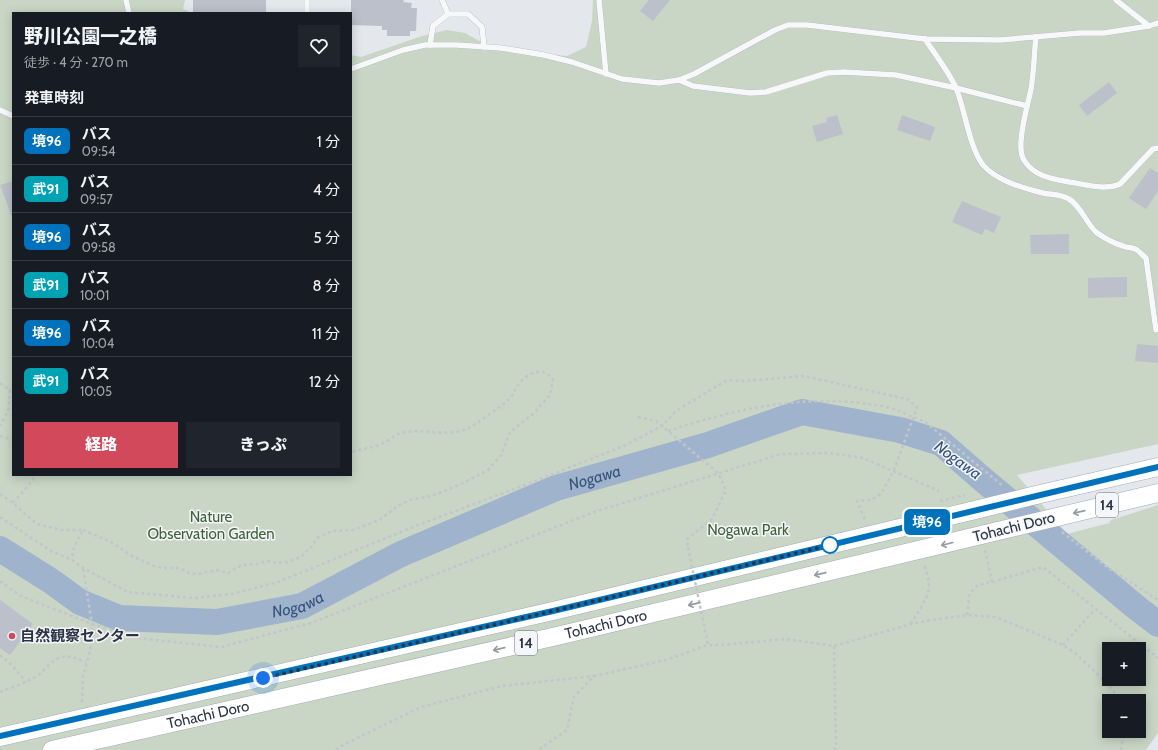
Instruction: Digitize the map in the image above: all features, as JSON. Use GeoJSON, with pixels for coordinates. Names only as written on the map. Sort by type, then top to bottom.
{"type":"FeatureCollection","features":[{"type":"Feature","properties":{"kind":"main road","name":"Tohachi Doro"},"geometry":{"type":"LineString","coordinates":[[0,736],[81,719],[553,611],[1158,467]]}},
{"type":"Feature","properties":{"kind":"main road","name":"Tohachi Doro"},"geometry":{"type":"LineString","coordinates":[[52,750],[542,640],[998,531],[1058,524],[1158,493]]}},
{"type":"Feature","properties":{"kind":"lane"},"geometry":{"type":"LineString","coordinates":[[126,0],[129,12]]}},
{"type":"Feature","properties":{"kind":"lane"},"geometry":{"type":"LineString","coordinates":[[307,0],[307,12]]}},
{"type":"Feature","properties":{"kind":"lane"},"geometry":{"type":"LineString","coordinates":[[442,0],[448,14]]}},
{"type":"Feature","properties":{"kind":"lane"},"geometry":{"type":"LineString","coordinates":[[599,0],[606,74]]}},
{"type":"Feature","properties":{"kind":"lane"},"geometry":{"type":"LineString","coordinates":[[1116,0],[1149,26]]}},
{"type":"Feature","properties":{"kind":"lane"},"geometry":{"type":"LineString","coordinates":[[430,45],[433,26],[448,14],[468,14],[482,27],[484,47]]}},
{"type":"Feature","properties":{"kind":"lane"},"geometry":{"type":"LineString","coordinates":[[352,70],[403,50],[430,45],[457,45],[544,55],[572,62],[622,80],[659,83],[679,80],[700,71],[767,34],[788,25],[807,24],[925,39],[1000,40],[1080,33],[1104,33],[1149,26],[1158,23]]}},
{"type":"Feature","properties":{"kind":"lane"},"geometry":{"type":"LineString","coordinates":[[1036,37],[1031,88],[1021,139],[1023,160],[1035,171],[1049,178],[1114,187],[1120,184],[1153,149],[1158,148]]}},
{"type":"Feature","properties":{"kind":"lane"},"geometry":{"type":"LineString","coordinates":[[925,39],[956,88],[977,154],[983,165],[992,173],[1007,182],[1042,193],[1060,195],[1070,199],[1076,204],[1087,222],[1106,239],[1124,247],[1136,249],[1146,258],[1156,330]]}},
{"type":"Feature","properties":{"kind":"lane"},"geometry":{"type":"LineString","coordinates":[[679,80],[693,86],[750,93],[766,92],[827,73],[844,72],[896,75],[1027,106]]}},
{"type":"Feature","properties":{"kind":"lane"},"geometry":{"type":"LineString","coordinates":[[0,110],[12,116]]}},
{"type":"Feature","properties":{"kind":"path"},"geometry":{"type":"LineString","coordinates":[[0,494],[37,524],[62,530],[83,530],[111,542],[145,563],[163,568],[180,568],[189,573],[198,574],[217,570],[228,573],[242,565],[257,564],[268,561],[277,563],[288,562],[301,557],[313,545],[317,538],[332,531],[353,530],[379,520],[398,506],[410,500],[427,497],[442,492],[488,470],[500,455],[510,432],[533,414],[550,395],[553,380],[550,374],[543,371],[531,374],[519,383],[512,396],[500,406],[472,427],[456,433],[421,431],[401,433],[383,443],[352,452]]}},
{"type":"Feature","properties":{"kind":"path"},"geometry":{"type":"LineString","coordinates":[[0,518],[51,551],[72,560],[83,568],[128,592],[195,598],[232,594],[278,582],[418,525],[624,446],[662,426],[676,411],[727,380],[743,381],[804,376],[907,399],[917,407],[894,470],[881,494],[871,500],[857,500],[866,522]]}},
{"type":"Feature","properties":{"kind":"path"},"geometry":{"type":"LineString","coordinates":[[0,383],[10,390],[8,411],[0,426]]}},
{"type":"Feature","properties":{"kind":"path"},"geometry":{"type":"LineString","coordinates":[[668,432],[738,411],[787,403],[831,401],[870,404],[900,412],[924,421],[1004,487]]}},
{"type":"Feature","properties":{"kind":"path"},"geometry":{"type":"LineString","coordinates":[[638,417],[656,421],[718,473],[726,490],[712,519],[687,539],[708,645]]}},
{"type":"Feature","properties":{"kind":"path"},"geometry":{"type":"LineString","coordinates":[[0,436],[12,440]]}},
{"type":"Feature","properties":{"kind":"path"},"geometry":{"type":"LineString","coordinates":[[0,581],[21,596],[92,624],[136,638],[222,647],[311,623],[597,511],[781,454],[830,453],[863,458],[939,490]]}},
{"type":"Feature","properties":{"kind":"path"},"geometry":{"type":"LineString","coordinates":[[13,503],[33,480],[34,476]]}},
{"type":"Feature","properties":{"kind":"path"},"geometry":{"type":"LineString","coordinates":[[1058,524],[1073,540],[1107,567],[1158,600]]}},
{"type":"Feature","properties":{"kind":"path"},"geometry":{"type":"LineString","coordinates":[[72,560],[74,547],[83,530]]}},
{"type":"Feature","properties":{"kind":"path"},"geometry":{"type":"LineString","coordinates":[[911,624],[928,593],[929,587],[929,580],[920,550]]}},
{"type":"Feature","properties":{"kind":"path"},"geometry":{"type":"LineString","coordinates":[[985,550],[992,582]]}},
{"type":"Feature","properties":{"kind":"path"},"geometry":{"type":"LineString","coordinates":[[967,616],[970,593],[978,585],[1043,567],[1158,658]]}},
{"type":"Feature","properties":{"kind":"path"},"geometry":{"type":"LineString","coordinates":[[81,719],[83,677],[93,640],[92,624],[83,568]]}},
{"type":"Feature","properties":{"kind":"path"},"geometry":{"type":"LineString","coordinates":[[1062,645],[1095,609]]}},
{"type":"Feature","properties":{"kind":"path"},"geometry":{"type":"LineString","coordinates":[[336,750],[343,744],[421,707],[502,686],[594,676],[666,660],[708,645],[786,638],[834,646],[911,624],[967,616],[996,616],[1062,645],[1075,653],[1087,664],[1115,694]]}},
{"type":"Feature","properties":{"kind":"path"},"geometry":{"type":"LineString","coordinates":[[834,646],[836,747],[834,750]]}},
{"type":"Feature","properties":{"kind":"path"},"geometry":{"type":"LineString","coordinates":[[0,655],[12,665],[26,682]]}},
{"type":"Feature","properties":{"kind":"path"},"geometry":{"type":"LineString","coordinates":[[0,692],[26,682],[60,657],[71,656],[86,662]]}},
{"type":"Feature","properties":{"kind":"path"},"geometry":{"type":"LineString","coordinates":[[541,750],[541,748],[566,730],[574,697],[594,676]]}},
{"type":"Feature","properties":{"kind":"path"},"geometry":{"type":"LineString","coordinates":[[1123,738],[1121,749],[1126,750]]}},
{"type":"Feature","properties":{"kind":"green space"},"geometry":{"type":"Polygon","coordinates":[[[0,0],[185,0],[183,9],[190,12],[12,12],[12,476],[352,476],[352,55],[361,57],[419,37],[447,30],[465,33],[494,49],[567,56],[586,47],[592,21],[593,0],[1158,0],[1158,444],[1017,475],[1067,534],[1109,523],[1111,520],[1158,505],[1158,733],[1146,750],[0,750],[0,0]]]}},
{"type":"Feature","properties":{"kind":"building"},"geometry":{"type":"Polygon","coordinates":[[[193,0],[266,0],[266,12],[193,12],[193,0]]]}},
{"type":"Feature","properties":{"kind":"building"},"geometry":{"type":"Polygon","coordinates":[[[351,0],[404,0],[403,2],[412,3],[411,8],[417,8],[416,31],[410,31],[410,36],[387,36],[387,30],[382,30],[382,26],[352,25],[351,0]]]}},
{"type":"Feature","properties":{"kind":"building"},"geometry":{"type":"Polygon","coordinates":[[[649,0],[670,0],[653,21],[640,11],[649,0]]]}},
{"type":"Feature","properties":{"kind":"building"},"geometry":{"type":"Polygon","coordinates":[[[1109,82],[1117,93],[1087,116],[1079,105],[1109,82]]]}},
{"type":"Feature","properties":{"kind":"building"},"geometry":{"type":"Polygon","coordinates":[[[837,115],[843,134],[817,142],[812,126],[827,122],[826,118],[837,115]]]}},
{"type":"Feature","properties":{"kind":"building"},"geometry":{"type":"Polygon","coordinates":[[[902,115],[935,127],[930,141],[897,130],[902,115]]]}},
{"type":"Feature","properties":{"kind":"building"},"geometry":{"type":"Polygon","coordinates":[[[1150,168],[1158,173],[1158,191],[1146,209],[1129,198],[1150,168]]]}},
{"type":"Feature","properties":{"kind":"building"},"geometry":{"type":"Polygon","coordinates":[[[12,181],[12,217],[0,185],[12,181]]]}},
{"type":"Feature","properties":{"kind":"building"},"geometry":{"type":"Polygon","coordinates":[[[962,201],[1001,217],[994,233],[985,229],[982,235],[952,222],[962,201]]]}},
{"type":"Feature","properties":{"kind":"building"},"geometry":{"type":"Polygon","coordinates":[[[1069,234],[1069,254],[1031,254],[1030,235],[1069,234]]]}},
{"type":"Feature","properties":{"kind":"building"},"geometry":{"type":"Polygon","coordinates":[[[1127,277],[1127,297],[1088,298],[1088,278],[1127,277]]]}},
{"type":"Feature","properties":{"kind":"building"},"geometry":{"type":"Polygon","coordinates":[[[1137,344],[1158,346],[1158,363],[1135,361],[1137,344]]]}},
{"type":"Feature","properties":{"kind":"building","name":"自然観察センター"},"geometry":{"type":"Polygon","coordinates":[[[0,600],[33,624],[10,655],[0,648],[0,600]]]}},
{"type":"Feature","properties":{"kind":"waterway","name":"Nogawa"},"geometry":{"type":"LineString","coordinates":[[0,549],[51,581],[80,602],[119,618],[217,622],[302,606],[401,554],[556,488],[708,445],[802,412],[900,430],[941,443],[981,478],[1158,624]]}},
{"type":"Feature","properties":{"kind":"bus line","name":"境96"},"geometry":{"type":"LineString","coordinates":[[0,736],[81,719],[553,611],[1158,467]]}},
{"type":"Feature","properties":{"kind":"place","name":"自然観察センター"},"geometry":{"type":"Point","coordinates":[12,636]}},
{"type":"Feature","properties":{"kind":"route"},"geometry":{"type":"LineString","coordinates":[[263,678],[830,545]]}},
{"type":"Feature","properties":{"kind":"park label","name":"Nature Observation Garden"},"geometry":{"type":"Point","coordinates":[211,526]}},
{"type":"Feature","properties":{"kind":"park label","name":"Nogawa Park"},"geometry":{"type":"Point","coordinates":[748,530]}}]}
